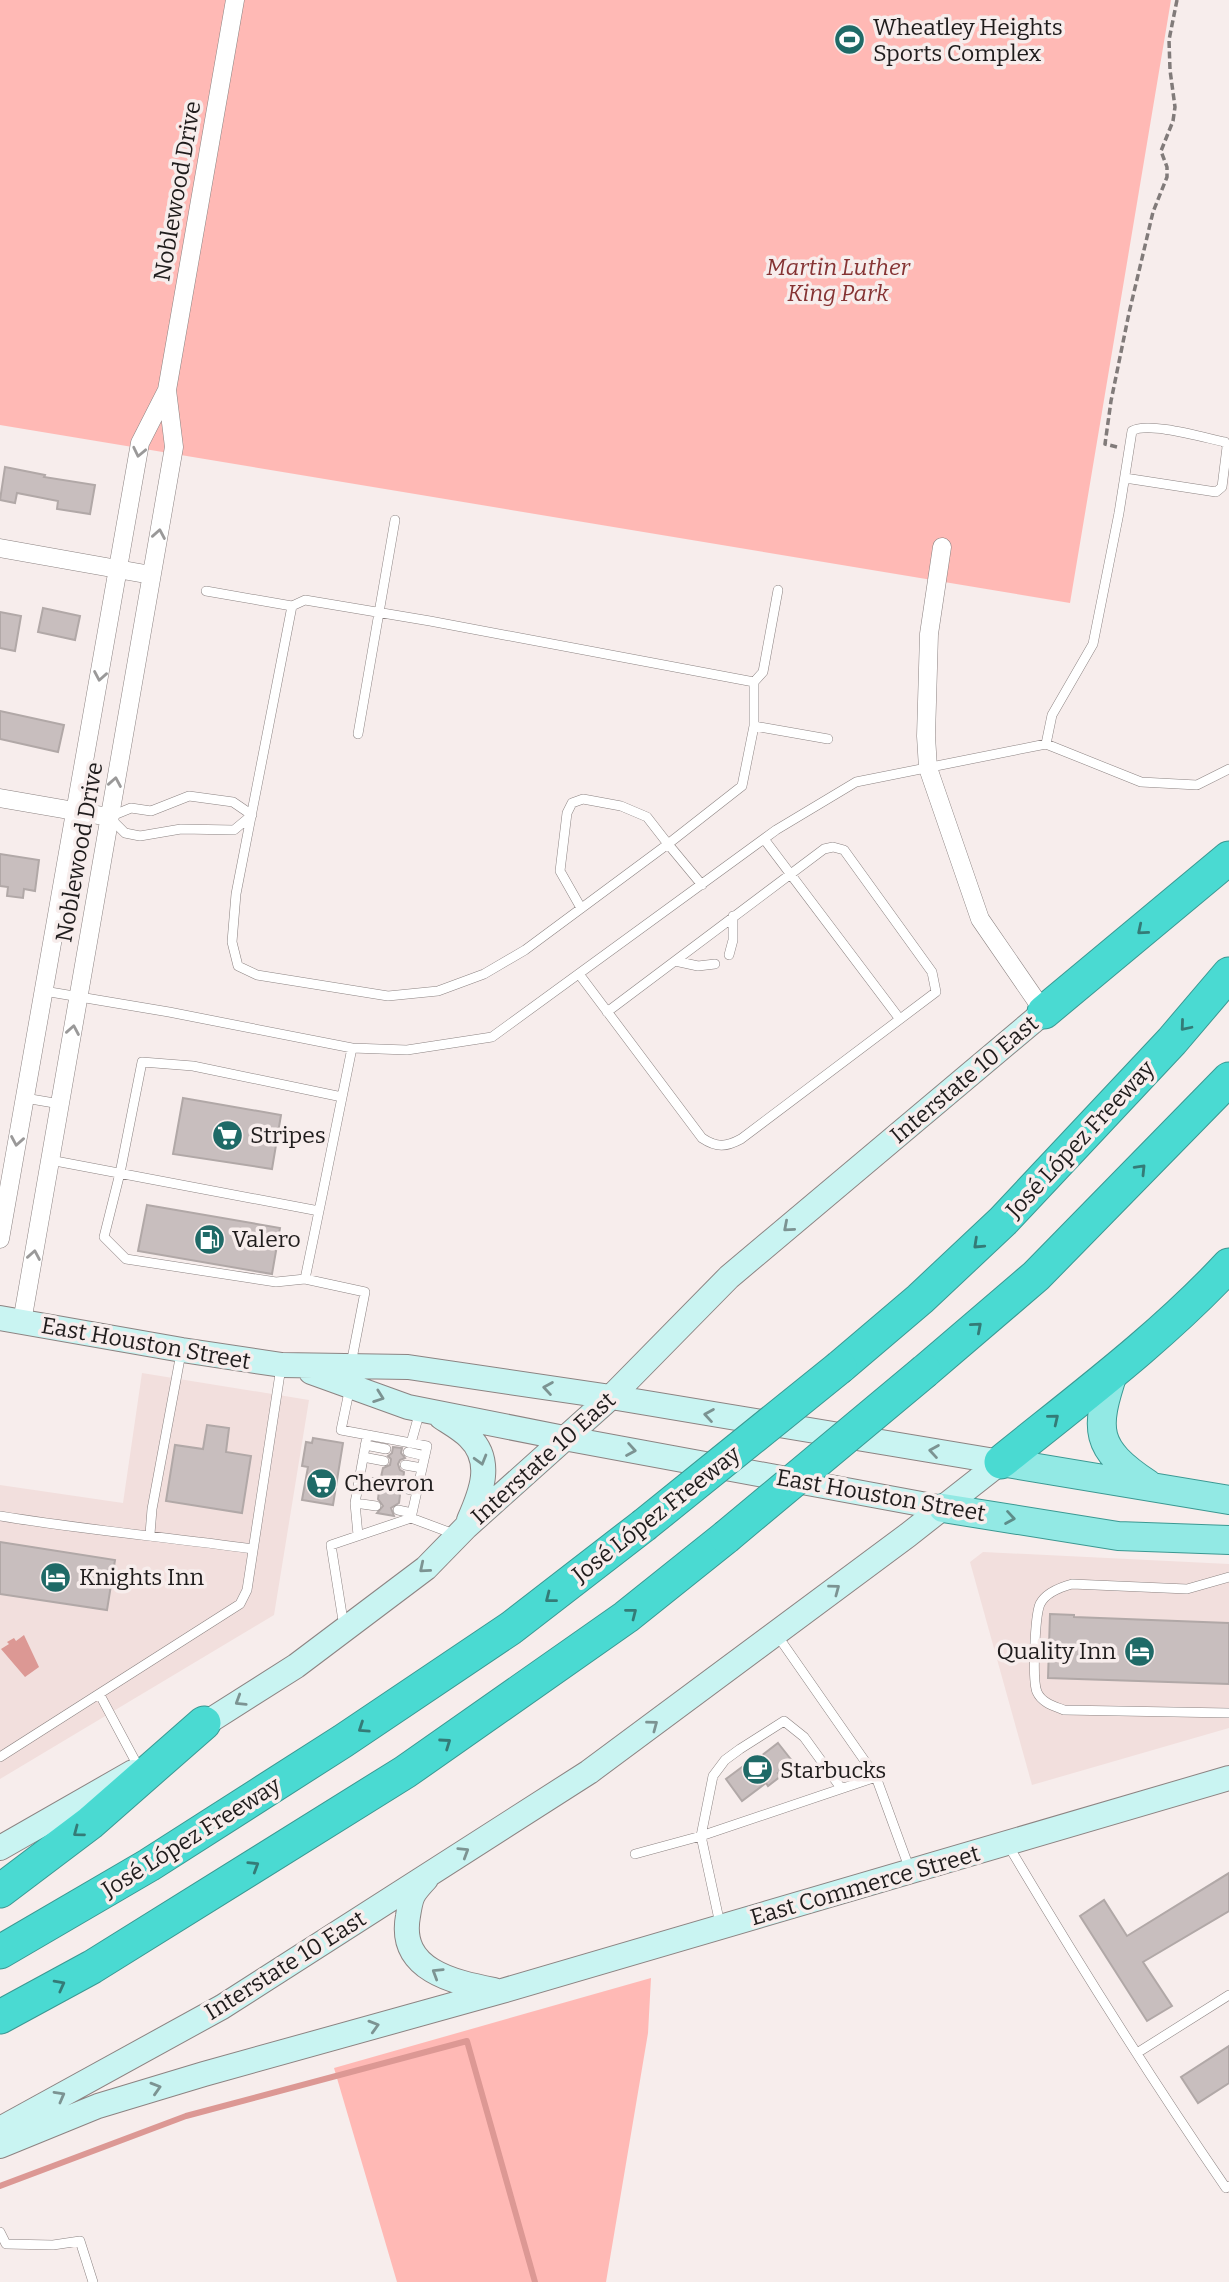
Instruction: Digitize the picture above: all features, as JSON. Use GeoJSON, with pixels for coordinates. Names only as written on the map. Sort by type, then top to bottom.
{"type":"FeatureCollection","features":[{"type":"Feature","properties":{"kind":"highway"},"geometry":{"type":"LineString","coordinates":[[1044,1012],[1229,858]]}},
{"type":"Feature","properties":{"kind":"highway","name":"José López Freeway"},"geometry":{"type":"LineString","coordinates":[[0,1952],[149,1865],[343,1741],[511,1628],[643,1526],[840,1367],[920,1299],[1003,1221],[1172,1041],[1229,974]]}},
{"type":"Feature","properties":{"kind":"highway"},"geometry":{"type":"LineString","coordinates":[[0,2017],[92,1967],[405,1772],[626,1617],[726,1537],[1036,1276],[1229,1079]]}},
{"type":"Feature","properties":{"kind":"highway"},"geometry":{"type":"LineString","coordinates":[[1001,1462],[1114,1371],[1198,1298],[1229,1265]]}},
{"type":"Feature","properties":{"kind":"highway"},"geometry":{"type":"LineString","coordinates":[[0,1891],[90,1824],[204,1723]]}},
{"type":"Feature","properties":{"kind":"main road","name":"Interstate 10 East"},"geometry":{"type":"LineString","coordinates":[[0,1848],[139,1768],[204,1723],[296,1666],[426,1568],[462,1531],[611,1397],[729,1277],[1044,1012]]}},
{"type":"Feature","properties":{"kind":"main road","name":"East Houston Street"},"geometry":{"type":"LineString","coordinates":[[11,1320],[350,1376],[428,1411],[943,1508],[1118,1536],[1229,1540]]}},
{"type":"Feature","properties":{"kind":"main road","name":"East Houston Street"},"geometry":{"type":"LineString","coordinates":[[350,1376],[408,1367],[611,1397],[1229,1500]]}},
{"type":"Feature","properties":{"kind":"main road"},"geometry":{"type":"LineString","coordinates":[[1114,1371],[1100,1417],[1102,1435],[1111,1454],[1150,1485]]}},
{"type":"Feature","properties":{"kind":"main road"},"geometry":{"type":"LineString","coordinates":[[428,1411],[469,1437],[481,1453],[484,1467],[481,1495],[462,1531]]}},
{"type":"Feature","properties":{"kind":"main road","name":"Interstate 10 East"},"geometry":{"type":"LineString","coordinates":[[0,2129],[222,2007],[589,1772],[776,1634],[1001,1462]]}},
{"type":"Feature","properties":{"kind":"main road","name":"East Commerce Street"},"geometry":{"type":"LineString","coordinates":[[0,2146],[98,2106],[204,2074],[502,1991],[1229,1778]]}},
{"type":"Feature","properties":{"kind":"main road"},"geometry":{"type":"LineString","coordinates":[[432,1872],[412,1895],[405,1932],[410,1949],[439,1976],[458,1983],[502,1991]]}},
{"type":"Feature","properties":{"kind":"street","name":"Noblewood Drive"},"geometry":{"type":"LineString","coordinates":[[11,1320],[50,1160],[174,447],[167,390],[235,0]]}},
{"type":"Feature","properties":{"kind":"street","name":"Noblewood Drive"},"geometry":{"type":"LineString","coordinates":[[0,1239],[140,443],[167,390]]}},
{"type":"Feature","properties":{"kind":"street"},"geometry":{"type":"LineString","coordinates":[[942,547],[929,634],[926,736],[928,768],[980,919],[1044,1012]]}},
{"type":"Feature","properties":{"kind":"street"},"geometry":{"type":"LineString","coordinates":[[0,548],[151,575]]}},
{"type":"Feature","properties":{"kind":"street"},"geometry":{"type":"LineString","coordinates":[[0,798],[109,817]]}},
{"type":"Feature","properties":{"kind":"lane"},"geometry":{"type":"LineString","coordinates":[[1046,744],[1052,715],[1093,644],[1132,430],[1144,427],[1225,442],[1227,453],[1223,487],[1216,492],[1125,478]]}},
{"type":"Feature","properties":{"kind":"lane"},"geometry":{"type":"LineString","coordinates":[[358,734],[395,520]]}},
{"type":"Feature","properties":{"kind":"lane"},"geometry":{"type":"LineString","coordinates":[[292,606],[236,894],[232,942],[239,966],[257,975],[388,996],[438,992],[494,968],[525,950],[742,786],[754,726],[754,682],[764,672],[778,590]]}},
{"type":"Feature","properties":{"kind":"lane"},"geometry":{"type":"LineString","coordinates":[[206,591],[292,606],[305,600],[379,612],[754,682]]}},
{"type":"Feature","properties":{"kind":"lane"},"geometry":{"type":"LineString","coordinates":[[754,726],[828,739]]}},
{"type":"Feature","properties":{"kind":"lane"},"geometry":{"type":"LineString","coordinates":[[44,991],[352,1048],[407,1050],[492,1037],[764,839],[856,782],[1046,744],[1141,782],[1198,785],[1229,769]]}},
{"type":"Feature","properties":{"kind":"lane"},"geometry":{"type":"LineString","coordinates":[[189,796],[233,802],[252,815],[234,830],[181,829],[140,836],[125,833],[109,817],[131,808],[151,811],[189,796]]}},
{"type":"Feature","properties":{"kind":"lane"},"geometry":{"type":"LineString","coordinates":[[581,908],[560,871],[567,813],[572,803],[583,799],[621,806],[647,817],[702,885]]}},
{"type":"Feature","properties":{"kind":"lane"},"geometry":{"type":"LineString","coordinates":[[764,839],[900,1018]]}},
{"type":"Feature","properties":{"kind":"lane"},"geometry":{"type":"LineString","coordinates":[[579,974],[607,1012],[702,1138],[712,1144],[726,1147],[741,1139],[936,992],[932,972],[844,850],[833,847],[824,849],[790,873],[607,1012]]}},
{"type":"Feature","properties":{"kind":"lane"},"geometry":{"type":"LineString","coordinates":[[729,955],[732,949],[733,916]]}},
{"type":"Feature","properties":{"kind":"lane"},"geometry":{"type":"LineString","coordinates":[[675,961],[698,966],[715,964]]}},
{"type":"Feature","properties":{"kind":"lane"},"geometry":{"type":"LineString","coordinates":[[305,1279],[352,1048]]}},
{"type":"Feature","properties":{"kind":"lane"},"geometry":{"type":"LineString","coordinates":[[342,1097],[193,1066],[142,1062],[104,1237],[126,1259],[276,1282],[305,1279],[365,1292],[341,1430],[386,1449]]}},
{"type":"Feature","properties":{"kind":"lane"},"geometry":{"type":"LineString","coordinates":[[25,1098],[60,1104]]}},
{"type":"Feature","properties":{"kind":"lane"},"geometry":{"type":"LineString","coordinates":[[50,1160],[319,1211]]}},
{"type":"Feature","properties":{"kind":"lane"},"geometry":{"type":"LineString","coordinates":[[150,1534],[152,1508],[182,1350]]}},
{"type":"Feature","properties":{"kind":"lane"},"geometry":{"type":"LineString","coordinates":[[0,1757],[240,1604],[247,1590],[287,1365]]}},
{"type":"Feature","properties":{"kind":"lane"},"geometry":{"type":"LineString","coordinates":[[409,1448],[428,1411]]}},
{"type":"Feature","properties":{"kind":"lane"},"geometry":{"type":"LineString","coordinates":[[366,1440],[409,1448],[427,1446],[412,1515]]}},
{"type":"Feature","properties":{"kind":"lane"},"geometry":{"type":"LineString","coordinates":[[358,1535],[355,1503],[366,1440]]}},
{"type":"Feature","properties":{"kind":"lane"},"geometry":{"type":"LineString","coordinates":[[363,1457],[384,1461]]}},
{"type":"Feature","properties":{"kind":"lane"},"geometry":{"type":"LineString","coordinates":[[405,1465],[422,1468]]}},
{"type":"Feature","properties":{"kind":"lane"},"geometry":{"type":"LineString","coordinates":[[359,1480],[380,1484]]}},
{"type":"Feature","properties":{"kind":"lane"},"geometry":{"type":"LineString","coordinates":[[402,1488],[417,1491]]}},
{"type":"Feature","properties":{"kind":"lane"},"geometry":{"type":"LineString","coordinates":[[355,1503],[376,1506]]}},
{"type":"Feature","properties":{"kind":"lane"},"geometry":{"type":"LineString","coordinates":[[398,1510],[462,1531]]}},
{"type":"Feature","properties":{"kind":"lane"},"geometry":{"type":"LineString","coordinates":[[344,1629],[331,1545],[412,1515]]}},
{"type":"Feature","properties":{"kind":"lane"},"geometry":{"type":"LineString","coordinates":[[0,1516],[72,1528],[150,1534],[253,1549]]}},
{"type":"Feature","properties":{"kind":"lane"},"geometry":{"type":"LineString","coordinates":[[1229,1577],[1187,1589],[1072,1584],[1054,1590],[1041,1603],[1035,1638],[1036,1690],[1045,1702],[1064,1710],[1229,1713]]}},
{"type":"Feature","properties":{"kind":"lane"},"geometry":{"type":"LineString","coordinates":[[776,1634],[876,1777],[910,1872]]}},
{"type":"Feature","properties":{"kind":"lane"},"geometry":{"type":"LineString","coordinates":[[100,1695],[139,1768]]}},
{"type":"Feature","properties":{"kind":"lane"},"geometry":{"type":"LineString","coordinates":[[721,1927],[701,1836],[713,1776],[732,1754],[784,1721],[804,1737],[841,1788]]}},
{"type":"Feature","properties":{"kind":"lane"},"geometry":{"type":"LineString","coordinates":[[635,1854],[701,1836],[876,1777]]}},
{"type":"Feature","properties":{"kind":"lane"},"geometry":{"type":"LineString","coordinates":[[1007,1843],[1078,1963],[1228,2189]]}},
{"type":"Feature","properties":{"kind":"lane"},"geometry":{"type":"LineString","coordinates":[[1137,2053],[1229,1995]]}},
{"type":"Feature","properties":{"kind":"lane"},"geometry":{"type":"LineString","coordinates":[[0,2232],[3,2246],[53,2245],[80,2241],[93,2282]]}},
{"type":"Feature","properties":{"kind":"path"},"geometry":{"type":"LineString","coordinates":[[1129,450],[1105,444],[1129,313],[1153,212],[1167,177],[1167,167],[1161,151],[1173,121],[1175,107],[1169,40],[1177,0]]}},
{"type":"Feature","properties":{"kind":"shaded area"},"geometry":{"type":"Polygon","coordinates":[[[142,1373],[309,1400],[274,1615],[0,1779],[0,1485],[123,1503],[142,1373]]]}},
{"type":"Feature","properties":{"kind":"shaded area"},"geometry":{"type":"Polygon","coordinates":[[[983,1552],[1229,1564],[1229,1728],[1032,1785],[970,1562],[983,1552]]]}},
{"type":"Feature","properties":{"kind":"shaded area"},"geometry":{"type":"Polygon","coordinates":[[[24,1635],[39,1667],[25,1677],[1,1649],[9,1644],[7,1642],[14,1638],[16,1641],[24,1635]]]}},
{"type":"Feature","properties":{"kind":"green space","name":"Martin Luther King Park"},"geometry":{"type":"Polygon","coordinates":[[[0,0],[1171,0],[1070,603],[0,425],[0,0]]]}},
{"type":"Feature","properties":{"kind":"green space"},"geometry":{"type":"Polygon","coordinates":[[[651,1978],[648,2033],[606,2282],[397,2282],[334,2068],[651,1978]]]}},
{"type":"Feature","properties":{"kind":"building"},"geometry":{"type":"Polygon","coordinates":[[[5,467],[45,475],[44,477],[95,485],[90,514],[57,509],[58,501],[17,493],[15,503],[0,500],[5,467]]]}},
{"type":"Feature","properties":{"kind":"building"},"geometry":{"type":"Polygon","coordinates":[[[43,608],[80,616],[75,640],[38,632],[43,608]]]}},
{"type":"Feature","properties":{"kind":"building"},"geometry":{"type":"Polygon","coordinates":[[[0,612],[21,616],[15,651],[0,648],[0,612]]]}},
{"type":"Feature","properties":{"kind":"building"},"geometry":{"type":"Polygon","coordinates":[[[0,711],[64,725],[58,752],[0,739],[0,711]]]}},
{"type":"Feature","properties":{"kind":"building"},"geometry":{"type":"Polygon","coordinates":[[[0,854],[39,860],[35,891],[24,889],[23,898],[7,896],[8,887],[0,886],[0,854]]]}},
{"type":"Feature","properties":{"kind":"building","name":"Stripes"},"geometry":{"type":"Polygon","coordinates":[[[183,1098],[281,1115],[272,1169],[173,1154],[183,1098]]]}},
{"type":"Feature","properties":{"kind":"building","name":"Valero"},"geometry":{"type":"Polygon","coordinates":[[[147,1205],[280,1228],[272,1274],[138,1251],[147,1205]]]}},
{"type":"Feature","properties":{"kind":"building"},"geometry":{"type":"Polygon","coordinates":[[[207,1425],[229,1428],[226,1452],[251,1456],[242,1513],[166,1501],[175,1445],[203,1449],[207,1425]]]}},
{"type":"Feature","properties":{"kind":"building","name":"Chevron"},"geometry":{"type":"Polygon","coordinates":[[[313,1438],[343,1443],[333,1505],[302,1500],[308,1467],[302,1466],[306,1442],[312,1443],[313,1438]]]}},
{"type":"Feature","properties":{"kind":"building","name":"Chevron"},"geometry":{"type":"Polygon","coordinates":[[[393,1447],[402,1448],[401,1453],[405,1458],[398,1464],[404,1472],[403,1481],[395,1486],[400,1495],[399,1503],[391,1508],[394,1516],[377,1513],[383,1506],[378,1499],[379,1491],[387,1485],[381,1477],[383,1468],[390,1465],[391,1459],[388,1456],[393,1447]]]}},
{"type":"Feature","properties":{"kind":"building","name":"Knights Inn"},"geometry":{"type":"Polygon","coordinates":[[[0,1542],[115,1560],[107,1610],[0,1594],[0,1542]]]}},
{"type":"Feature","properties":{"kind":"building","name":"Quality Inn"},"geometry":{"type":"Polygon","coordinates":[[[1050,1614],[1229,1623],[1229,1684],[1048,1678],[1050,1614]]]}},
{"type":"Feature","properties":{"kind":"building","name":"Starbucks"},"geometry":{"type":"Polygon","coordinates":[[[778,1743],[793,1762],[778,1773],[781,1776],[768,1786],[766,1783],[742,1801],[726,1779],[778,1743]]]}},
{"type":"Feature","properties":{"kind":"building"},"geometry":{"type":"Polygon","coordinates":[[[1229,1873],[1229,1911],[1143,1962],[1172,2006],[1147,2021],[1080,1916],[1104,1900],[1127,1936],[1229,1873]]]}},
{"type":"Feature","properties":{"kind":"building"},"geometry":{"type":"Polygon","coordinates":[[[1229,2046],[1229,2083],[1198,2103],[1181,2077],[1229,2046]]]}},
{"type":"Feature","properties":{"kind":"waterway"},"geometry":{"type":"LineString","coordinates":[[0,2186],[186,2116],[467,2041],[535,2282]]}},
{"type":"Feature","properties":{"kind":"place","name":"Wheatley Heights Sports Complex"},"geometry":{"type":"Point","coordinates":[850,40]}},
{"type":"Feature","properties":{"kind":"place","name":"Stripes"},"geometry":{"type":"Point","coordinates":[227,1135]}},
{"type":"Feature","properties":{"kind":"place","name":"Valero"},"geometry":{"type":"Point","coordinates":[209,1239]}},
{"type":"Feature","properties":{"kind":"place","name":"Chevron"},"geometry":{"type":"Point","coordinates":[321,1483]}},
{"type":"Feature","properties":{"kind":"place","name":"Knights Inn"},"geometry":{"type":"Point","coordinates":[56,1577]}},
{"type":"Feature","properties":{"kind":"place","name":"Quality Inn"},"geometry":{"type":"Point","coordinates":[1139,1651]}},
{"type":"Feature","properties":{"kind":"place","name":"Starbucks"},"geometry":{"type":"Point","coordinates":[757,1770]}}]}
